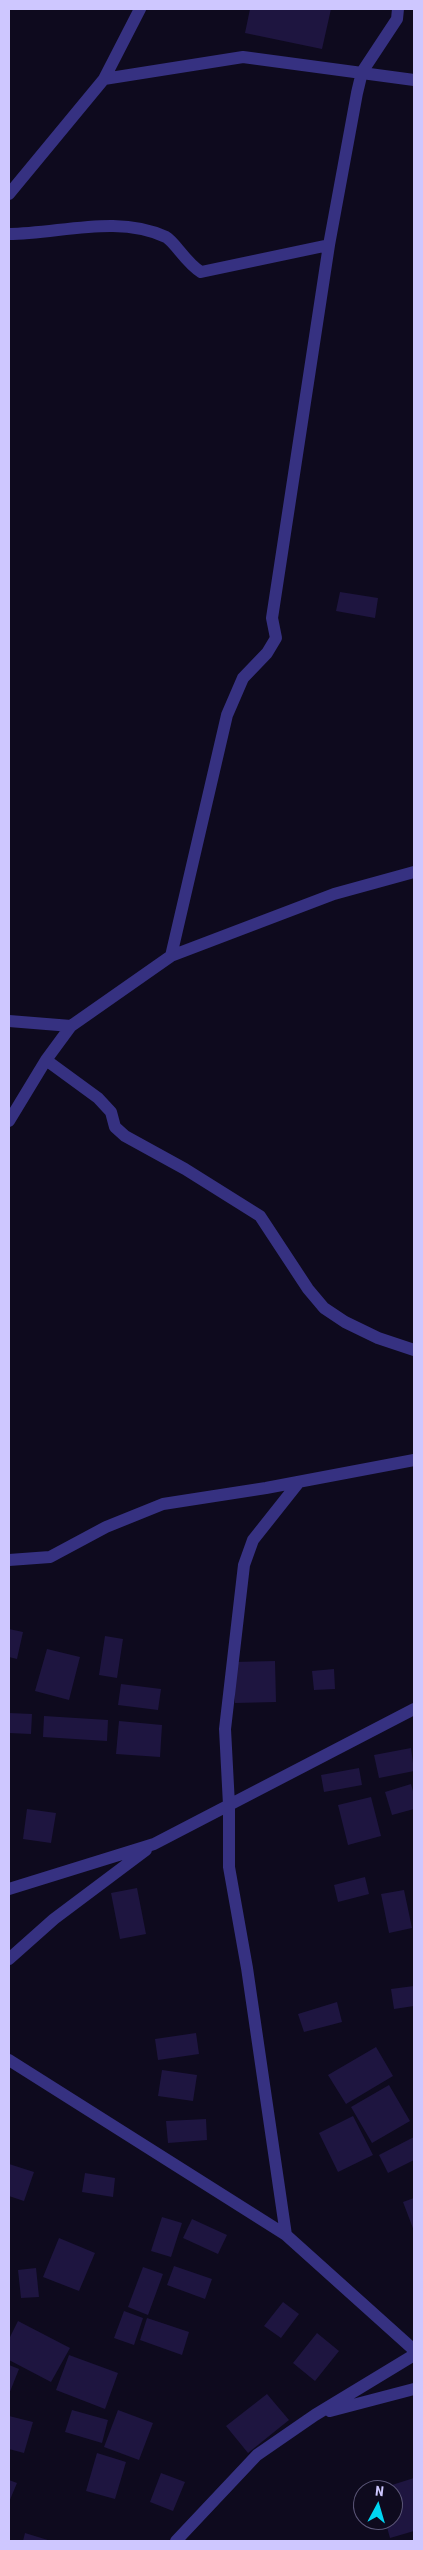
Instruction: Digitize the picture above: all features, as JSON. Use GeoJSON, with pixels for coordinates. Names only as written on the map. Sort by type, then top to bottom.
{"type":"FeatureCollection","features":[{"type":"Feature","properties":{"kind":"street"},"geometry":{"type":"LineString","coordinates":[[9,194],[104,79],[140,9]]}},
{"type":"Feature","properties":{"kind":"street"},"geometry":{"type":"LineString","coordinates":[[172,956],[227,715],[243,678],[267,653],[276,638],[272,618],[329,245],[362,72],[397,19],[398,9]]}},
{"type":"Feature","properties":{"kind":"street"},"geometry":{"type":"LineString","coordinates":[[104,79],[243,57],[414,80]]}},
{"type":"Feature","properties":{"kind":"street"},"geometry":{"type":"LineString","coordinates":[[9,234],[95,227],[131,227],[167,238],[184,258],[201,272],[329,245]]}},
{"type":"Feature","properties":{"kind":"street"},"geometry":{"type":"LineString","coordinates":[[9,1121],[46,1060],[71,1026],[172,956],[334,894],[414,872]]}},
{"type":"Feature","properties":{"kind":"street"},"geometry":{"type":"LineString","coordinates":[[9,1021],[71,1026]]}},
{"type":"Feature","properties":{"kind":"street"},"geometry":{"type":"LineString","coordinates":[[46,1060],[98,1098],[111,1112],[116,1127],[125,1136],[185,1169],[260,1216],[308,1290],[324,1308],[345,1322],[378,1338],[414,1350]]}},
{"type":"Feature","properties":{"kind":"street"},"geometry":{"type":"LineString","coordinates":[[9,1560],[50,1558],[106,1527],[163,1504],[299,1482],[414,1460]]}},
{"type":"Feature","properties":{"kind":"street"},"geometry":{"type":"LineString","coordinates":[[286,2235],[247,1968],[229,1867],[229,1805],[225,1729],[244,1565],[252,1540],[299,1482]]}},
{"type":"Feature","properties":{"kind":"street"},"geometry":{"type":"LineString","coordinates":[[9,1959],[54,1919],[154,1844],[414,1709]]}},
{"type":"Feature","properties":{"kind":"street"},"geometry":{"type":"LineString","coordinates":[[9,1889],[154,1844]]}},
{"type":"Feature","properties":{"kind":"street"},"geometry":{"type":"LineString","coordinates":[[9,2060],[286,2235],[414,2350]]}},
{"type":"Feature","properties":{"kind":"street"},"geometry":{"type":"LineString","coordinates":[[176,2541],[257,2455],[315,2415],[414,2355]]}},
{"type":"Feature","properties":{"kind":"street"},"geometry":{"type":"LineString","coordinates":[[315,2415],[414,2389]]}},
{"type":"Feature","properties":{"kind":"building"},"geometry":{"type":"Polygon","coordinates":[[[250,9],[331,9],[322,49],[245,33],[250,9]]]}},
{"type":"Feature","properties":{"kind":"building"},"geometry":{"type":"Polygon","coordinates":[[[340,592],[378,598],[375,618],[336,611],[340,592]]]}},
{"type":"Feature","properties":{"kind":"building"},"geometry":{"type":"Polygon","coordinates":[[[9,1629],[23,1632],[17,1659],[9,1657],[9,1629]]]}},
{"type":"Feature","properties":{"kind":"building"},"geometry":{"type":"Polygon","coordinates":[[[105,1636],[123,1639],[117,1678],[99,1675],[105,1636]]]}},
{"type":"Feature","properties":{"kind":"building"},"geometry":{"type":"Polygon","coordinates":[[[47,1649],[80,1657],[69,1700],[35,1691],[47,1649]]]}},
{"type":"Feature","properties":{"kind":"building"},"geometry":{"type":"Polygon","coordinates":[[[275,1661],[276,1702],[235,1703],[234,1662],[275,1661]]]}},
{"type":"Feature","properties":{"kind":"building"},"geometry":{"type":"Polygon","coordinates":[[[334,1669],[335,1689],[314,1690],[312,1671],[334,1669]]]}},
{"type":"Feature","properties":{"kind":"building"},"geometry":{"type":"Polygon","coordinates":[[[121,1684],[161,1689],[158,1710],[118,1705],[121,1684]]]}},
{"type":"Feature","properties":{"kind":"building"},"geometry":{"type":"Polygon","coordinates":[[[9,1713],[32,1714],[31,1734],[9,1733],[9,1713]]]}},
{"type":"Feature","properties":{"kind":"building"},"geometry":{"type":"Polygon","coordinates":[[[44,1716],[108,1720],[107,1741],[43,1737],[44,1716]]]}},
{"type":"Feature","properties":{"kind":"building"},"geometry":{"type":"Polygon","coordinates":[[[119,1721],[162,1725],[160,1757],[116,1754],[119,1721]]]}},
{"type":"Feature","properties":{"kind":"building"},"geometry":{"type":"Polygon","coordinates":[[[411,1748],[414,1771],[379,1778],[374,1755],[411,1748]]]}},
{"type":"Feature","properties":{"kind":"building"},"geometry":{"type":"Polygon","coordinates":[[[359,1768],[362,1785],[324,1792],[321,1775],[359,1768]]]}},
{"type":"Feature","properties":{"kind":"building"},"geometry":{"type":"Polygon","coordinates":[[[411,1784],[414,1795],[414,1809],[392,1815],[385,1792],[411,1784]]]}},
{"type":"Feature","properties":{"kind":"building"},"geometry":{"type":"Polygon","coordinates":[[[371,1797],[381,1836],[348,1845],[338,1805],[371,1797]]]}},
{"type":"Feature","properties":{"kind":"building"},"geometry":{"type":"Polygon","coordinates":[[[27,1809],[56,1813],[51,1843],[23,1839],[27,1809]]]}},
{"type":"Feature","properties":{"kind":"building"},"geometry":{"type":"Polygon","coordinates":[[[365,1877],[369,1894],[338,1902],[334,1885],[365,1877]]]}},
{"type":"Feature","properties":{"kind":"building"},"geometry":{"type":"Polygon","coordinates":[[[137,1888],[146,1934],[120,1939],[111,1893],[137,1888]]]}},
{"type":"Feature","properties":{"kind":"building"},"geometry":{"type":"Polygon","coordinates":[[[404,1890],[412,1928],[389,1933],[381,1894],[404,1890]]]}},
{"type":"Feature","properties":{"kind":"building"},"geometry":{"type":"Polygon","coordinates":[[[414,1986],[414,2006],[394,2009],[391,1989],[414,1986]]]}},
{"type":"Feature","properties":{"kind":"building"},"geometry":{"type":"Polygon","coordinates":[[[337,2002],[342,2022],[304,2032],[298,2014],[337,2002]]]}},
{"type":"Feature","properties":{"kind":"building"},"geometry":{"type":"Polygon","coordinates":[[[196,2033],[199,2054],[158,2060],[155,2039],[196,2033]]]}},
{"type":"Feature","properties":{"kind":"building"},"geometry":{"type":"Polygon","coordinates":[[[376,2047],[393,2076],[346,2104],[328,2075],[376,2047]]]}},
{"type":"Feature","properties":{"kind":"building"},"geometry":{"type":"Polygon","coordinates":[[[162,2070],[197,2075],[193,2101],[158,2096],[162,2070]]]}},
{"type":"Feature","properties":{"kind":"building"},"geometry":{"type":"Polygon","coordinates":[[[389,2085],[410,2121],[372,2143],[351,2107],[389,2085]]]}},
{"type":"Feature","properties":{"kind":"building"},"geometry":{"type":"Polygon","coordinates":[[[353,2116],[373,2155],[338,2172],[319,2133],[353,2116]]]}},
{"type":"Feature","properties":{"kind":"building"},"geometry":{"type":"Polygon","coordinates":[[[206,2119],[207,2140],[168,2143],[166,2121],[206,2119]]]}},
{"type":"Feature","properties":{"kind":"building"},"geometry":{"type":"Polygon","coordinates":[[[414,2137],[414,2160],[388,2173],[379,2155],[414,2137]]]}},
{"type":"Feature","properties":{"kind":"building"},"geometry":{"type":"Polygon","coordinates":[[[9,2164],[34,2172],[24,2201],[9,2196],[9,2164]]]}},
{"type":"Feature","properties":{"kind":"building"},"geometry":{"type":"Polygon","coordinates":[[[85,2173],[115,2178],[113,2197],[82,2192],[85,2173]]]}},
{"type":"Feature","properties":{"kind":"building"},"geometry":{"type":"Polygon","coordinates":[[[414,2198],[414,2231],[403,2202],[414,2198]]]}},
{"type":"Feature","properties":{"kind":"building"},"geometry":{"type":"Polygon","coordinates":[[[162,2217],[182,2223],[171,2257],[151,2251],[162,2217]]]}},
{"type":"Feature","properties":{"kind":"building"},"geometry":{"type":"Polygon","coordinates":[[[192,2219],[227,2235],[218,2254],[183,2238],[192,2219]]]}},
{"type":"Feature","properties":{"kind":"building"},"geometry":{"type":"Polygon","coordinates":[[[59,2238],[95,2253],[79,2291],[43,2277],[59,2238]]]}},
{"type":"Feature","properties":{"kind":"building"},"geometry":{"type":"Polygon","coordinates":[[[174,2266],[212,2279],[205,2299],[167,2285],[174,2266]]]}},
{"type":"Feature","properties":{"kind":"building"},"geometry":{"type":"Polygon","coordinates":[[[143,2267],[163,2274],[148,2315],[128,2307],[143,2267]]]}},
{"type":"Feature","properties":{"kind":"building"},"geometry":{"type":"Polygon","coordinates":[[[36,2268],[39,2297],[21,2298],[18,2270],[36,2268]]]}},
{"type":"Feature","properties":{"kind":"building"},"geometry":{"type":"Polygon","coordinates":[[[283,2302],[299,2314],[281,2338],[264,2326],[283,2302]]]}},
{"type":"Feature","properties":{"kind":"building"},"geometry":{"type":"Polygon","coordinates":[[[124,2311],[143,2318],[134,2345],[114,2338],[124,2311]]]}},
{"type":"Feature","properties":{"kind":"building"},"geometry":{"type":"Polygon","coordinates":[[[147,2318],[189,2332],[182,2355],[140,2340],[147,2318]]]}},
{"type":"Feature","properties":{"kind":"building"},"geometry":{"type":"Polygon","coordinates":[[[18,2321],[70,2348],[51,2382],[9,2360],[9,2339],[18,2321]]]}},
{"type":"Feature","properties":{"kind":"building"},"geometry":{"type":"Polygon","coordinates":[[[317,2333],[339,2351],[315,2381],[293,2363],[317,2333]]]}},
{"type":"Feature","properties":{"kind":"building"},"geometry":{"type":"Polygon","coordinates":[[[69,2355],[118,2373],[105,2409],[56,2390],[69,2355]]]}},
{"type":"Feature","properties":{"kind":"building"},"geometry":{"type":"Polygon","coordinates":[[[9,2365],[19,2369],[9,2394],[9,2365]]]}},
{"type":"Feature","properties":{"kind":"building"},"geometry":{"type":"Polygon","coordinates":[[[267,2394],[289,2420],[248,2453],[226,2426],[267,2394]]]}},
{"type":"Feature","properties":{"kind":"building"},"geometry":{"type":"Polygon","coordinates":[[[72,2410],[108,2420],[102,2443],[65,2432],[72,2410]]]}},
{"type":"Feature","properties":{"kind":"building"},"geometry":{"type":"Polygon","coordinates":[[[118,2410],[153,2423],[139,2460],[104,2447],[118,2410]]]}},
{"type":"Feature","properties":{"kind":"building"},"geometry":{"type":"Polygon","coordinates":[[[9,2416],[33,2422],[24,2453],[9,2449],[9,2416]]]}},
{"type":"Feature","properties":{"kind":"building"},"geometry":{"type":"Polygon","coordinates":[[[97,2453],[126,2462],[115,2499],[86,2491],[97,2453]]]}},
{"type":"Feature","properties":{"kind":"building"},"geometry":{"type":"Polygon","coordinates":[[[161,2473],[185,2482],[173,2511],[150,2502],[161,2473]]]}},
{"type":"Feature","properties":{"kind":"building"},"geometry":{"type":"Polygon","coordinates":[[[414,2478],[414,2531],[390,2538],[388,2530],[403,2530],[403,2481],[414,2478]]]}},
{"type":"Feature","properties":{"kind":"building"},"geometry":{"type":"Polygon","coordinates":[[[9,2480],[17,2483],[9,2502],[9,2480]]]}},
{"type":"Feature","properties":{"kind":"building"},"geometry":{"type":"Polygon","coordinates":[[[25,2533],[51,2541],[23,2541],[25,2533]]]}}]}
